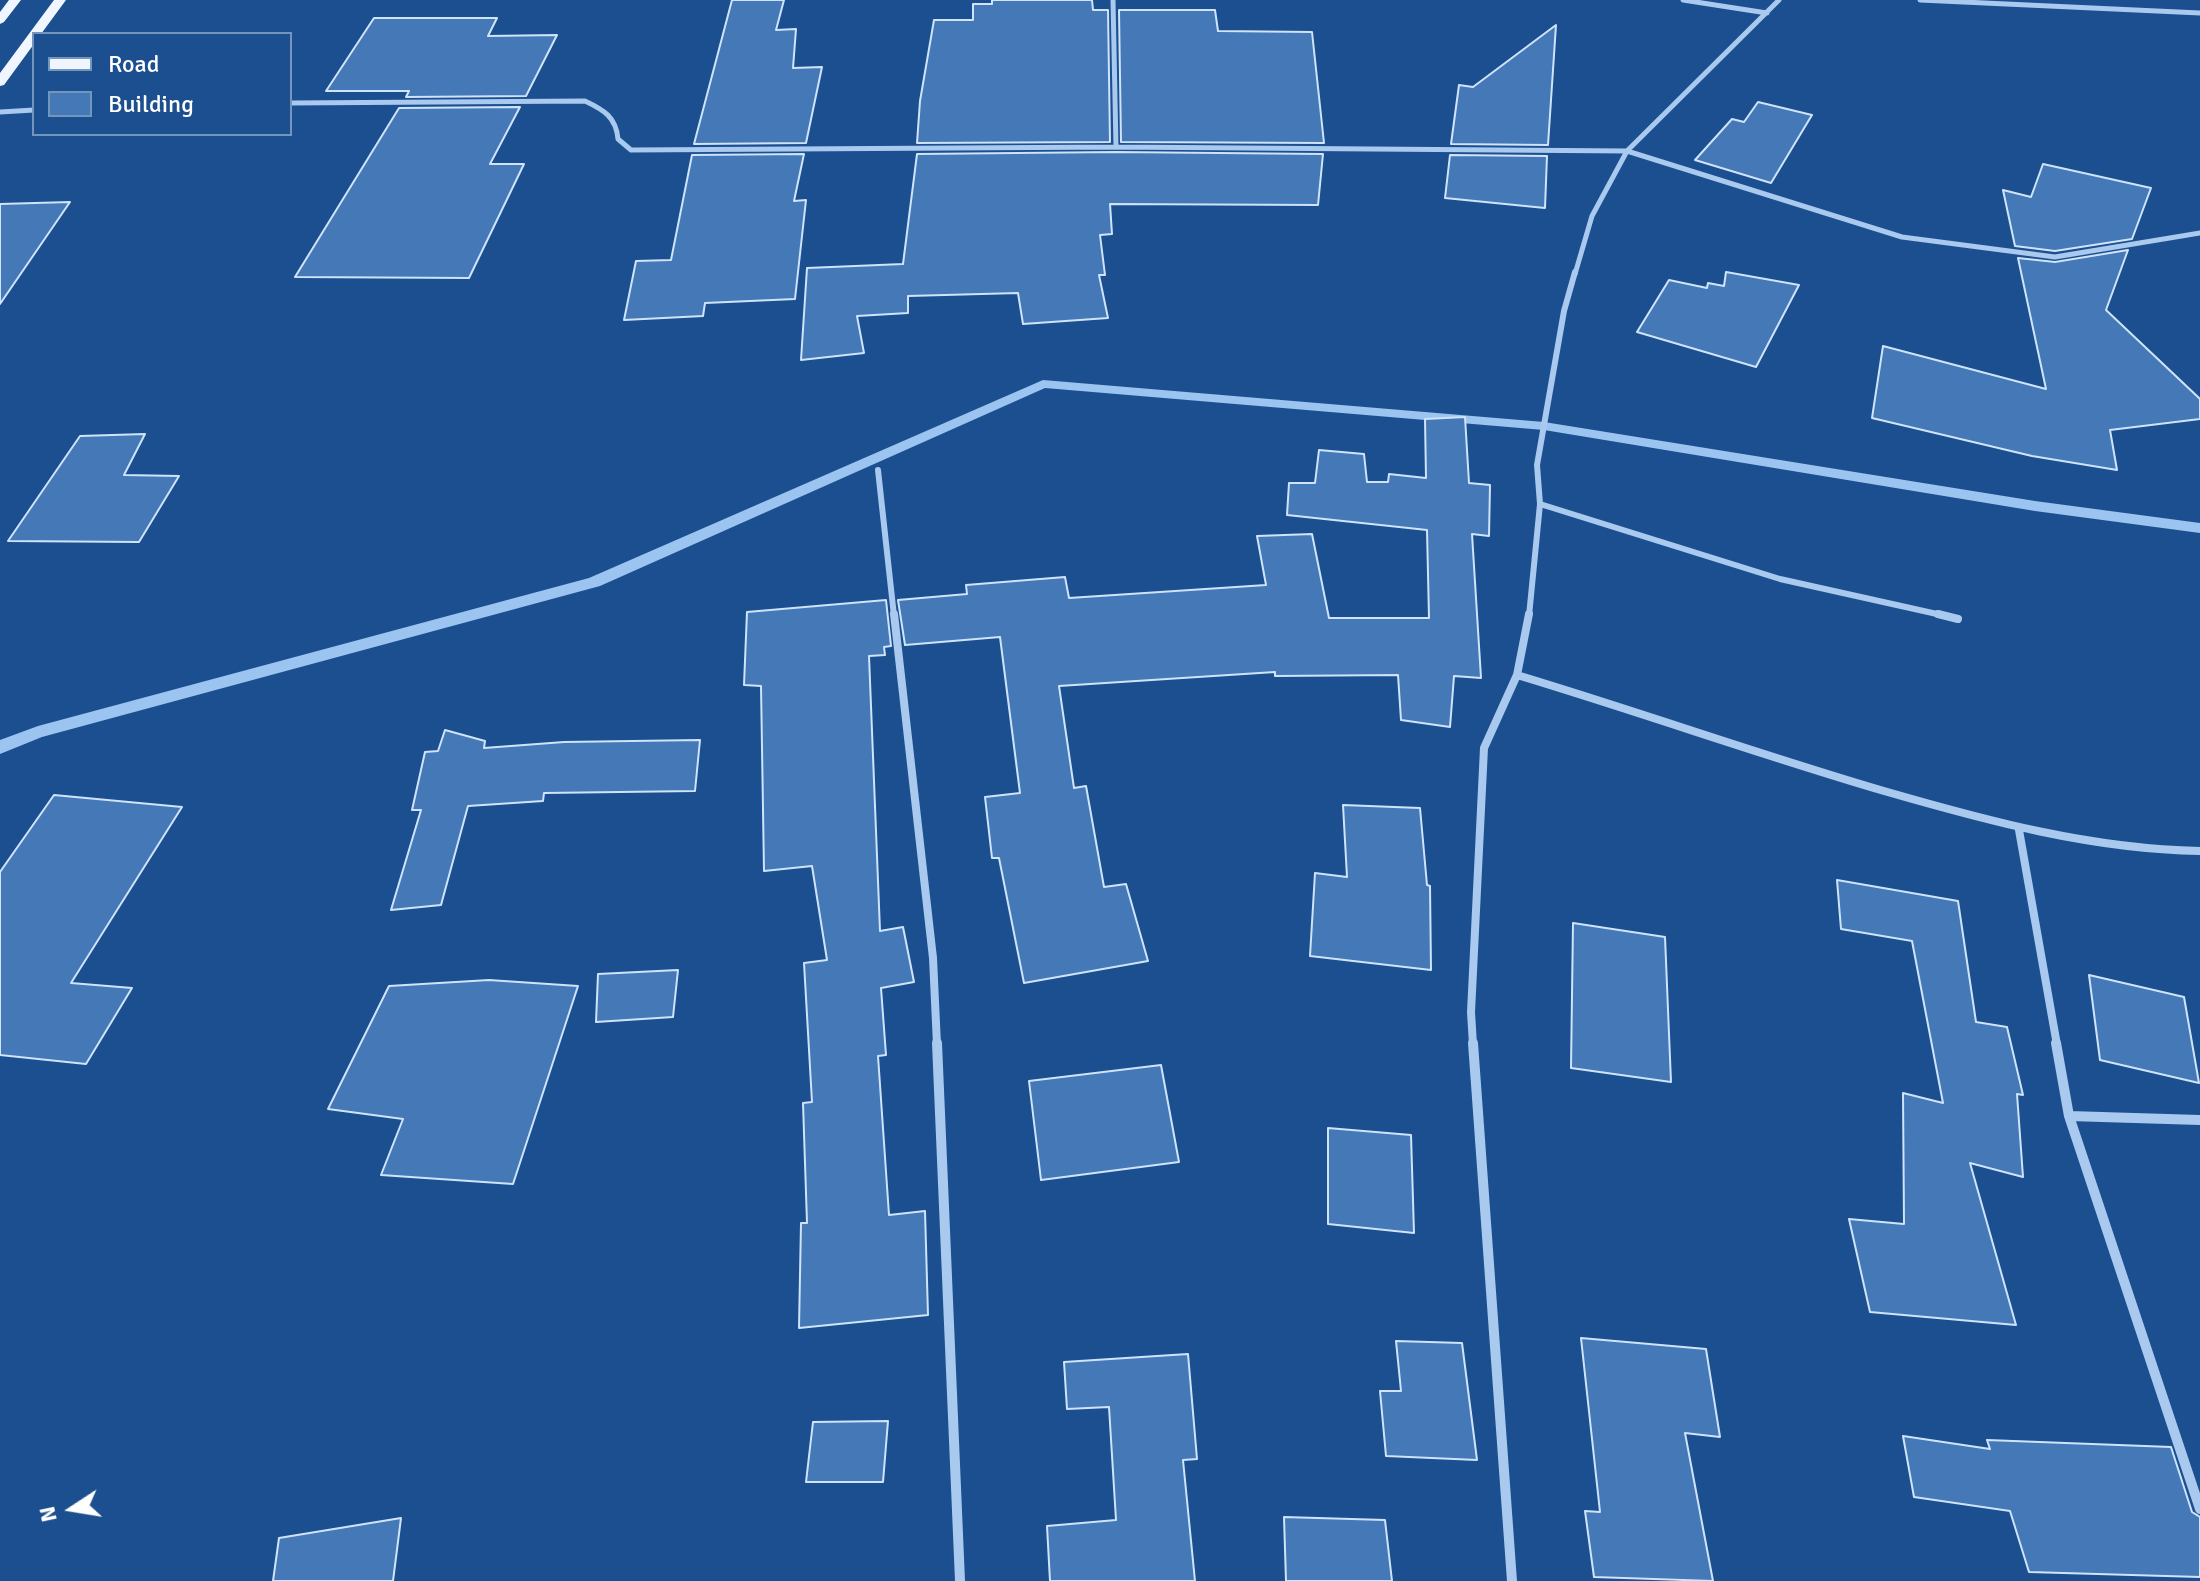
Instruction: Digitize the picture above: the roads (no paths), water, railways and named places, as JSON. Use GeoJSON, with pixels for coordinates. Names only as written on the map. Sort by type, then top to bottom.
{"type":"FeatureCollection","features":[{"type":"Feature","properties":{"kind":"main road"},"geometry":{"type":"LineString","coordinates":[[0,20],[15,0]]}},
{"type":"Feature","properties":{"kind":"main road"},"geometry":{"type":"LineString","coordinates":[[37,32],[60,0]]}},
{"type":"Feature","properties":{"kind":"main road"},"geometry":{"type":"LineString","coordinates":[[0,82],[32,39]]}},
{"type":"Feature","properties":{"kind":"street"},"geometry":{"type":"LineString","coordinates":[[1113,0],[1116,147]]}},
{"type":"Feature","properties":{"kind":"street"},"geometry":{"type":"LineString","coordinates":[[1683,0],[1767,13]]}},
{"type":"Feature","properties":{"kind":"street"},"geometry":{"type":"LineString","coordinates":[[1512,1581],[1471,1012],[1484,748],[1517,675],[1532,601],[1540,504],[1537,465],[1564,311],[1592,216],[1627,151],[1779,0]]}},
{"type":"Feature","properties":{"kind":"street"},"geometry":{"type":"LineString","coordinates":[[1920,0],[2200,13]]}},
{"type":"Feature","properties":{"kind":"street"},"geometry":{"type":"LineString","coordinates":[[292,103],[585,101],[605,111],[617,125],[618,139],[631,150],[814,147],[1042,150],[1116,147],[1627,151],[1902,237],[2055,257],[2200,233]]}},
{"type":"Feature","properties":{"kind":"street"},"geometry":{"type":"LineString","coordinates":[[0,112],[32,110]]}},
{"type":"Feature","properties":{"kind":"street"},"geometry":{"type":"LineString","coordinates":[[878,470],[933,958],[960,1581]]}},
{"type":"Feature","properties":{"kind":"street"},"geometry":{"type":"LineString","coordinates":[[1540,504],[1780,579],[1958,619]]}},
{"type":"Feature","properties":{"kind":"street"},"geometry":{"type":"LineString","coordinates":[[1517,675],[1640,711],[1792,765],[2019,830],[2169,852],[2200,851]]}},
{"type":"Feature","properties":{"kind":"street"},"geometry":{"type":"LineString","coordinates":[[2019,830],[2069,1116],[2200,1509]]}},
{"type":"Feature","properties":{"kind":"street"},"geometry":{"type":"LineString","coordinates":[[2069,1116],[2200,1120]]}},
{"type":"Feature","properties":{"kind":"waterway"},"geometry":{"type":"LineString","coordinates":[[0,747],[38,732],[594,582],[1043,384],[1544,426],[2035,506],[2200,528]]}}]}
